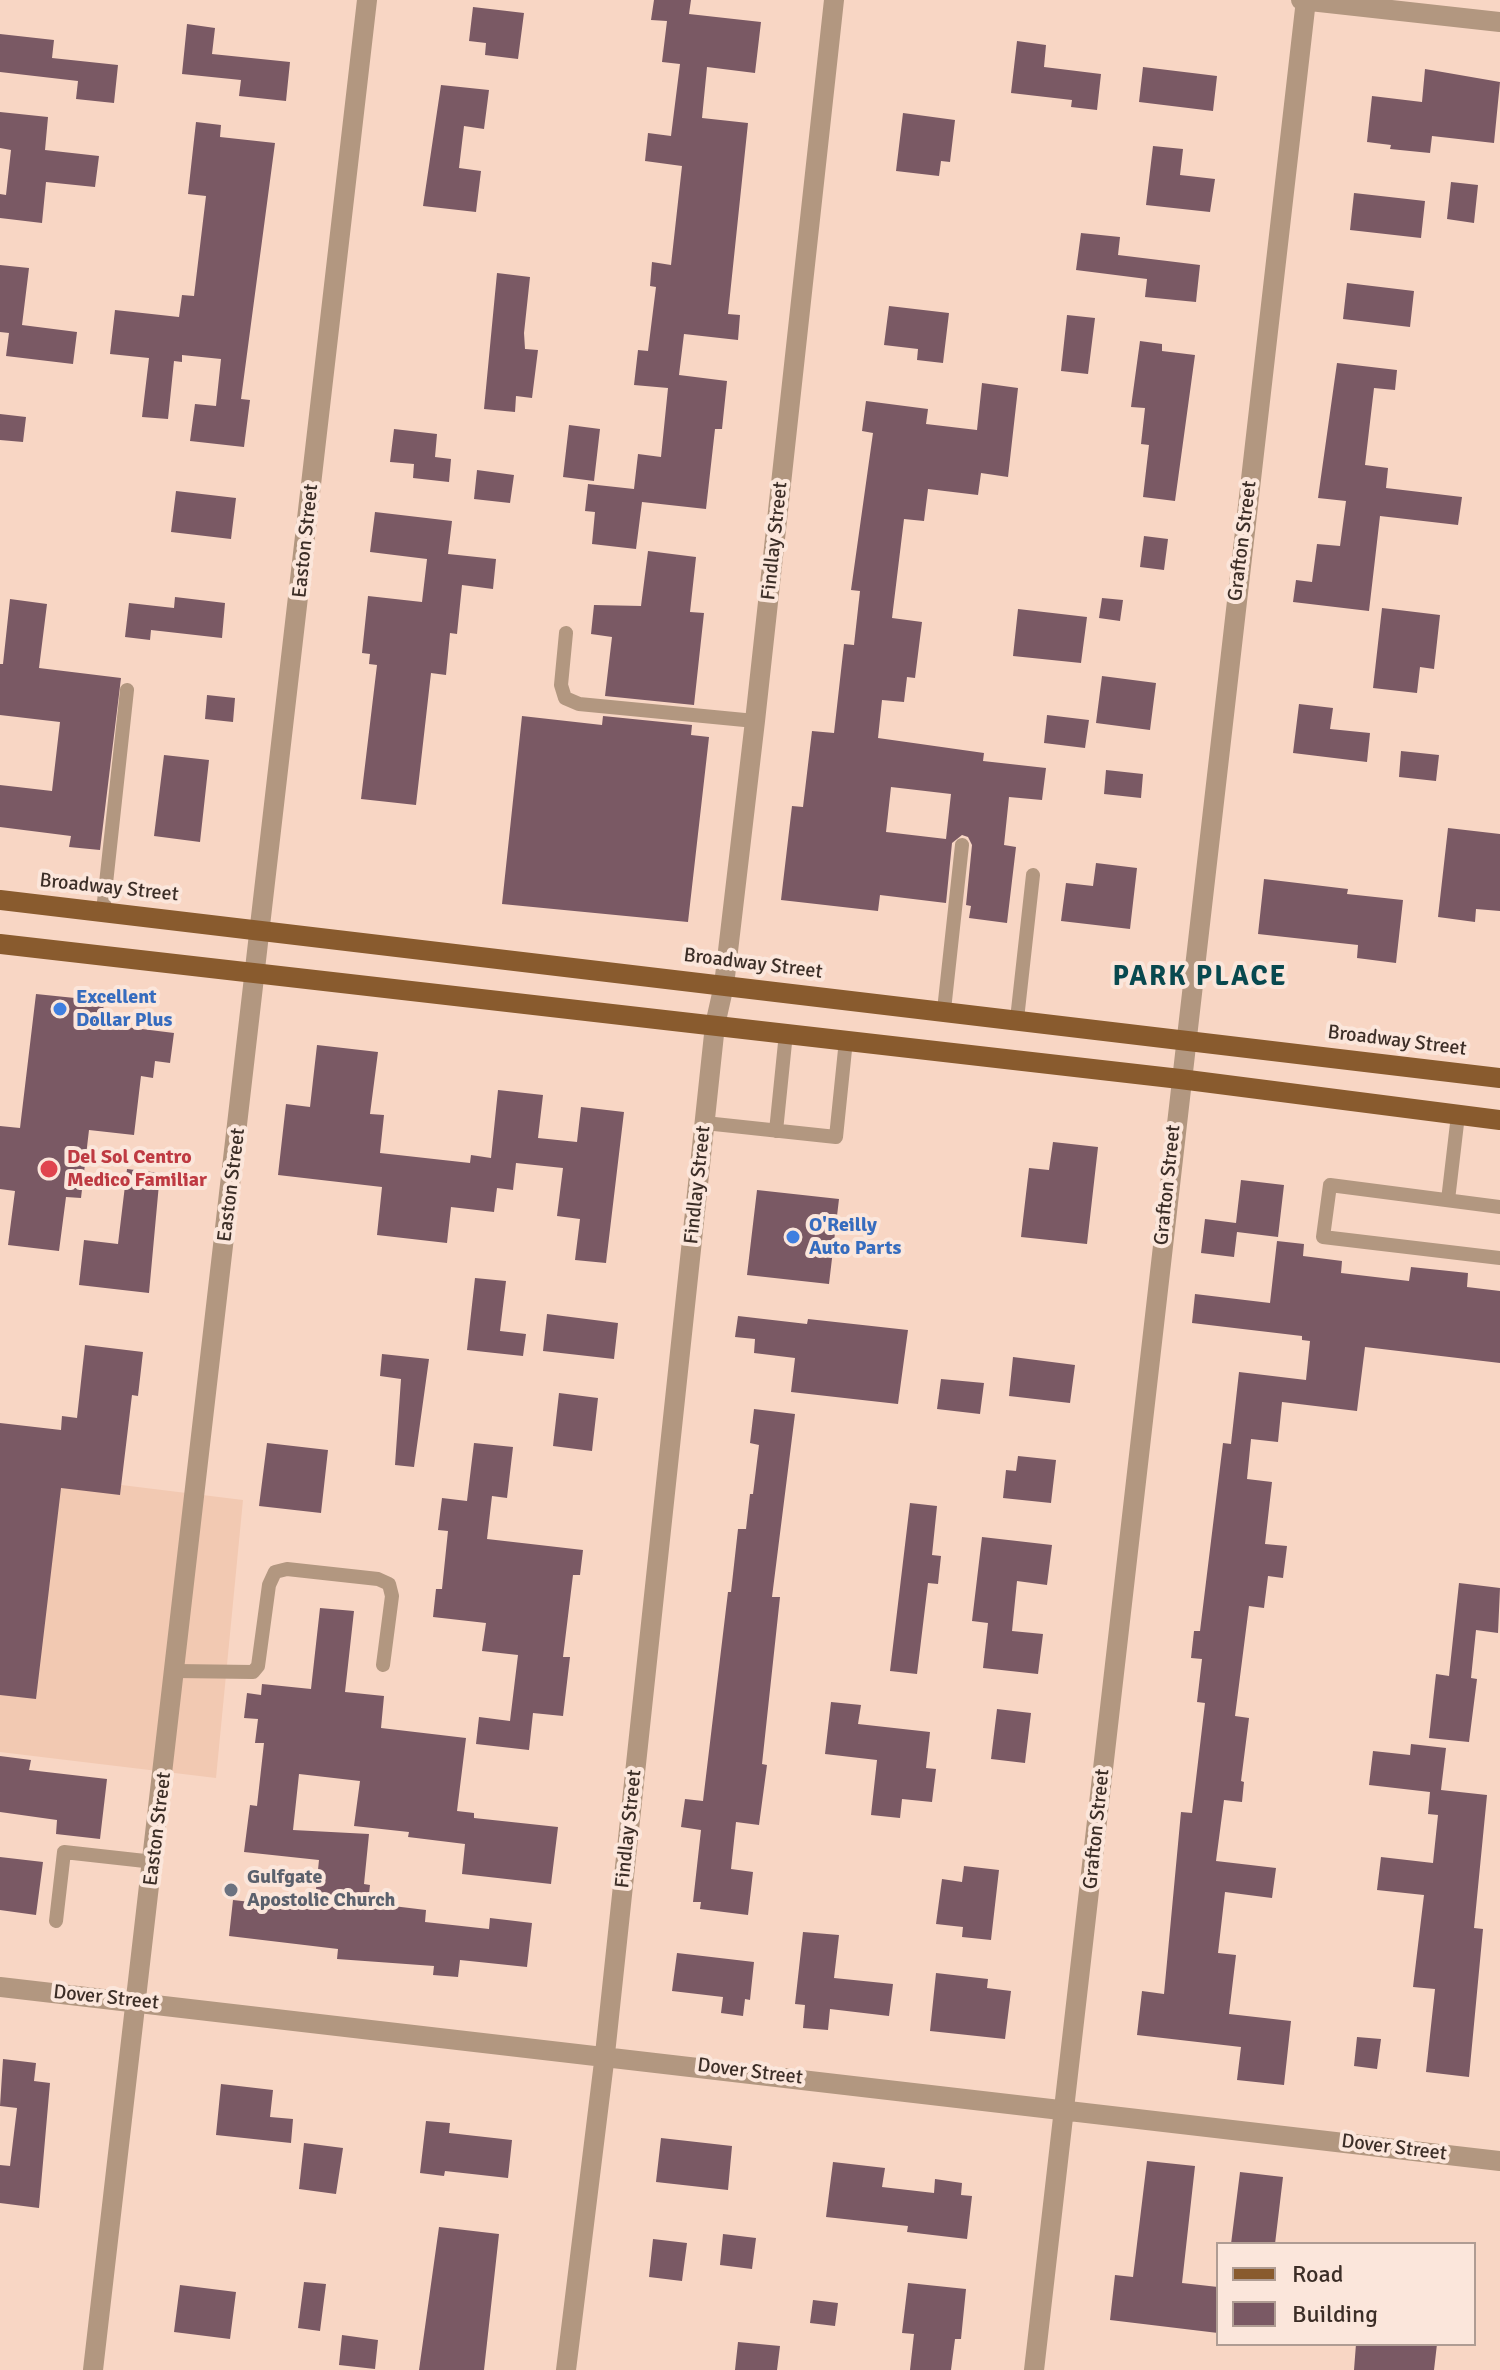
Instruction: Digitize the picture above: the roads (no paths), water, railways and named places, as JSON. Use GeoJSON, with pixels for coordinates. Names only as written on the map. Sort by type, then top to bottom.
{"type":"FeatureCollection","features":[{"type":"Feature","properties":{"kind":"main road","name":"Broadway Street"},"geometry":{"type":"LineString","coordinates":[[0,900],[1185,1038],[1500,1078]]}},
{"type":"Feature","properties":{"kind":"main road"},"geometry":{"type":"LineString","coordinates":[[0,944],[1180,1079],[1500,1120]]}},
{"type":"Feature","properties":{"kind":"street","name":"Easton Street"},"geometry":{"type":"LineString","coordinates":[[93,2370],[367,0]]}},
{"type":"Feature","properties":{"kind":"street","name":"Findlay Street"},"geometry":{"type":"LineString","coordinates":[[566,2370],[605,2054],[715,1025],[724,985],[755,721],[834,0]]}},
{"type":"Feature","properties":{"kind":"street"},"geometry":{"type":"LineString","coordinates":[[1304,0],[1500,22]]}},
{"type":"Feature","properties":{"kind":"street","name":"Grafton Street"},"geometry":{"type":"LineString","coordinates":[[1034,2370],[1304,0]]}},
{"type":"Feature","properties":{"kind":"street","name":"Dover Street"},"geometry":{"type":"LineString","coordinates":[[0,1987],[605,2054],[1500,2161]]}},
{"type":"Feature","properties":{"kind":"lane"},"geometry":{"type":"LineString","coordinates":[[566,633],[561,685],[565,698],[579,704],[755,721]]}},
{"type":"Feature","properties":{"kind":"lane"},"geometry":{"type":"LineString","coordinates":[[103,911],[127,690]]}},
{"type":"Feature","properties":{"kind":"lane"},"geometry":{"type":"LineString","coordinates":[[944,1010],[962,845]]}},
{"type":"Feature","properties":{"kind":"lane"},"geometry":{"type":"LineString","coordinates":[[1017,1019],[1033,875]]}},
{"type":"Feature","properties":{"kind":"lane"},"geometry":{"type":"LineString","coordinates":[[776,1131],[786,1033]]}},
{"type":"Feature","properties":{"kind":"lane"},"geometry":{"type":"LineString","coordinates":[[705,1123],[836,1137],[846,1040]]}},
{"type":"Feature","properties":{"kind":"lane"},"geometry":{"type":"LineString","coordinates":[[1448,1200],[1458,1115]]}},
{"type":"Feature","properties":{"kind":"lane"},"geometry":{"type":"LineString","coordinates":[[1500,1207],[1330,1185],[1323,1237],[1500,1258]]}},
{"type":"Feature","properties":{"kind":"lane"},"geometry":{"type":"LineString","coordinates":[[176,1671],[253,1672],[258,1666],[269,1585],[275,1572],[287,1569],[378,1579],[389,1584],[392,1596],[383,1665]]}},
{"type":"Feature","properties":{"kind":"lane"},"geometry":{"type":"LineString","coordinates":[[56,1921],[64,1852],[154,1862]]}},
{"type":"Feature","properties":{"kind":"place","name":"Excellent Dollar Plus"},"geometry":{"type":"Point","coordinates":[60,1009]}},
{"type":"Feature","properties":{"kind":"place","name":"Del Sol Centro Medico Familiar"},"geometry":{"type":"Point","coordinates":[49,1169]}},
{"type":"Feature","properties":{"kind":"place","name":"O'Reilly Auto Parts"},"geometry":{"type":"Point","coordinates":[793,1237]}},
{"type":"Feature","properties":{"kind":"place","name":"Gulfgate Apostolic Church"},"geometry":{"type":"Point","coordinates":[231,1890]}},
{"type":"Feature","properties":{"kind":"district","name":"PARK PLACE"},"geometry":{"type":"Point","coordinates":[1200,978]}}]}
